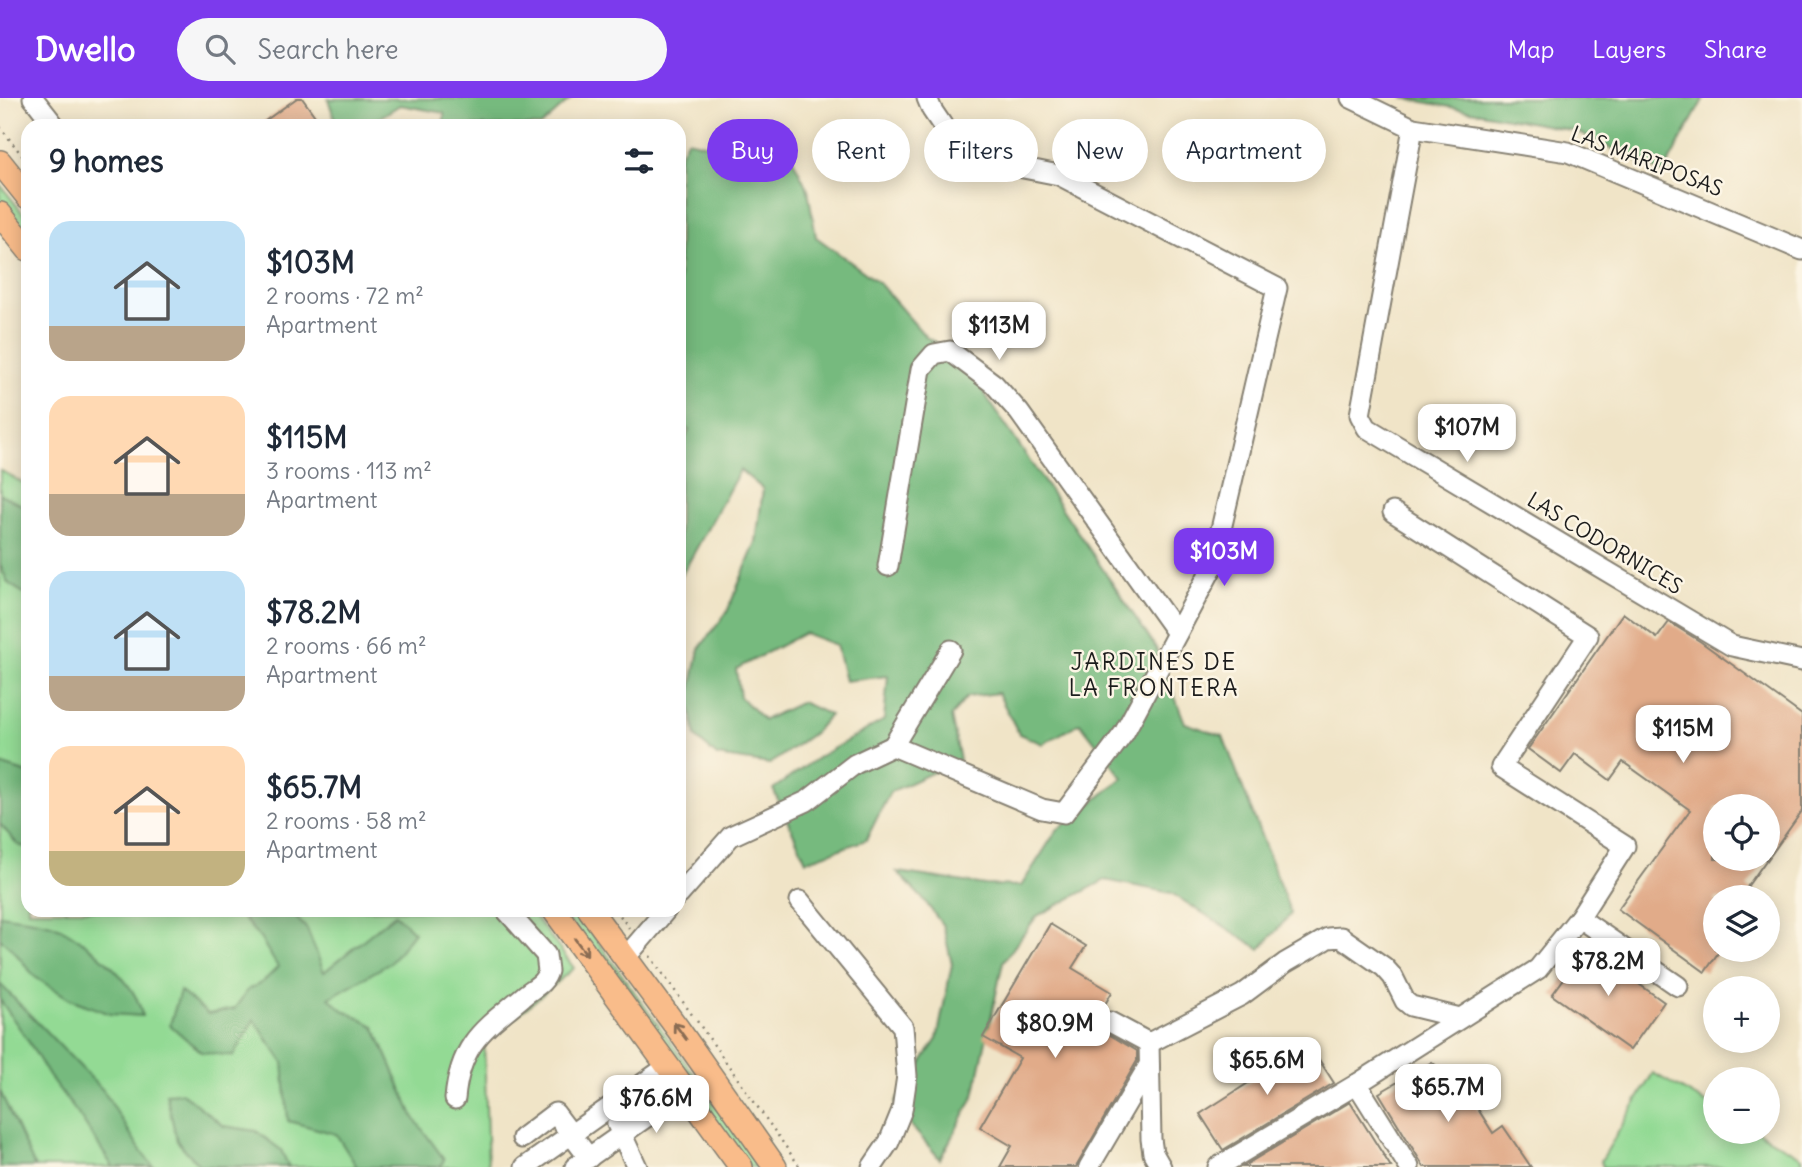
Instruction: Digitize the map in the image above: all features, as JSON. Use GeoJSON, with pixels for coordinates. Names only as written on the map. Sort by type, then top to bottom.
{"type":"FeatureCollection","features":[{"type":"Feature","properties":{"kind":"main road"},"geometry":{"type":"LineString","coordinates":[[0,162],[21,188]]}},
{"type":"Feature","properties":{"kind":"main road"},"geometry":{"type":"LineString","coordinates":[[0,214],[21,240]]}},
{"type":"Feature","properties":{"kind":"main road"},"geometry":{"type":"LineString","coordinates":[[559,917],[741,1167]]}},
{"type":"Feature","properties":{"kind":"main road"},"geometry":{"type":"LineString","coordinates":[[595,917],[775,1167]]}},
{"type":"Feature","properties":{"kind":"street"},"geometry":{"type":"LineString","coordinates":[[33,98],[50,119]]}},
{"type":"Feature","properties":{"kind":"street"},"geometry":{"type":"LineString","coordinates":[[893,746],[1042,809],[1064,813],[1124,733],[1212,568],[1277,288],[1059,175],[963,156],[927,98]]}},
{"type":"Feature","properties":{"kind":"street","name":"LAS MARIPOSAS"},"geometry":{"type":"LineString","coordinates":[[1351,98],[1413,128],[1568,152],[1802,250]]}},
{"type":"Feature","properties":{"kind":"street","name":"LAS CODORNICES"},"geometry":{"type":"LineString","coordinates":[[1413,128],[1360,415],[1367,428],[1732,646],[1802,661]]}},
{"type":"Feature","properties":{"kind":"street"},"geometry":{"type":"LineString","coordinates":[[888,566],[922,369],[924,363],[934,354],[950,351],[993,384],[1019,411],[1177,633]]}},
{"type":"Feature","properties":{"kind":"street"},"geometry":{"type":"LineString","coordinates":[[1218,1167],[1357,1084],[1538,969],[1579,918],[1625,846],[1501,767],[1588,636],[1393,512]]}},
{"type":"Feature","properties":{"kind":"street"},"geometry":{"type":"LineString","coordinates":[[686,887],[731,836],[807,801],[855,764],[893,746],[951,650]]}},
{"type":"Feature","properties":{"kind":"street"},"geometry":{"type":"LineString","coordinates":[[800,901],[903,1027],[907,1076],[904,1101],[889,1142],[872,1167]]}},
{"type":"Feature","properties":{"kind":"street"},"geometry":{"type":"LineString","coordinates":[[455,1099],[460,1069],[472,1042],[544,981],[548,971],[546,955],[512,917]]}},
{"type":"Feature","properties":{"kind":"street"},"geometry":{"type":"LineString","coordinates":[[626,957],[660,917]]}},
{"type":"Feature","properties":{"kind":"street"},"geometry":{"type":"LineString","coordinates":[[1579,918],[1678,986]]}},
{"type":"Feature","properties":{"kind":"street"},"geometry":{"type":"LineString","coordinates":[[1149,1043],[1242,995],[1285,963],[1328,938],[1341,937],[1384,967],[1410,1006],[1460,1018]]}},
{"type":"Feature","properties":{"kind":"street"},"geometry":{"type":"LineString","coordinates":[[1110,1022],[1149,1043]]}},
{"type":"Feature","properties":{"kind":"street"},"geometry":{"type":"LineString","coordinates":[[1149,1043],[1151,1139],[1153,1153],[1161,1167]]}},
{"type":"Feature","properties":{"kind":"street"},"geometry":{"type":"LineString","coordinates":[[1088,1167],[1150,1064]]}},
{"type":"Feature","properties":{"kind":"street"},"geometry":{"type":"LineString","coordinates":[[525,1167],[668,1066]]}},
{"type":"Feature","properties":{"kind":"street"},"geometry":{"type":"LineString","coordinates":[[1357,1084],[1409,1167]]}},
{"type":"Feature","properties":{"kind":"street"},"geometry":{"type":"LineString","coordinates":[[522,1138],[555,1113],[572,1136],[582,1162],[685,1090]]}},
{"type":"Feature","properties":{"kind":"street"},"geometry":{"type":"LineString","coordinates":[[608,1110],[623,1134],[637,1167]]}},
{"type":"Feature","properties":{"kind":"path"},"geometry":{"type":"LineString","coordinates":[[0,127],[21,154]]}},
{"type":"Feature","properties":{"kind":"green space"},"geometry":{"type":"Polygon","coordinates":[[[572,98],[549,119],[444,119],[444,113],[400,105],[377,119],[335,119],[328,99],[572,98]]]}},
{"type":"Feature","properties":{"kind":"green space"},"geometry":{"type":"Polygon","coordinates":[[[1403,98],[1704,98],[1663,173],[1575,131],[1403,98]]]}},
{"type":"Feature","properties":{"kind":"green space"},"geometry":{"type":"Polygon","coordinates":[[[687,140],[707,145],[707,182],[798,182],[798,170],[808,190],[816,237],[879,283],[926,337],[959,356],[1156,648],[1185,723],[1223,736],[1291,914],[1260,949],[1171,893],[1105,880],[1037,916],[1003,962],[974,1096],[940,1159],[912,1127],[895,1102],[937,1039],[952,964],[943,926],[924,900],[897,872],[985,885],[1021,886],[1057,830],[1123,778],[1080,723],[1043,744],[1019,734],[998,693],[967,697],[951,716],[960,760],[890,792],[866,840],[806,861],[773,789],[820,756],[884,720],[888,676],[845,681],[836,645],[804,633],[736,669],[740,697],[764,720],[802,702],[830,715],[815,732],[770,764],[717,756],[696,738],[689,700],[699,649],[727,612],[756,542],[763,489],[740,470],[686,567],[686,437],[689,430],[686,429],[687,140]]]}},
{"type":"Feature","properties":{"kind":"green space"},"geometry":{"type":"Polygon","coordinates":[[[0,184],[21,211],[21,231],[0,205],[0,184]]]}},
{"type":"Feature","properties":{"kind":"green space"},"geometry":{"type":"Polygon","coordinates":[[[0,470],[21,482],[21,917],[535,917],[574,968],[484,1043],[488,1167],[0,1167],[0,470]]]}},
{"type":"Feature","properties":{"kind":"green space"},"geometry":{"type":"Polygon","coordinates":[[[0,494],[21,504],[21,591],[8,583],[0,564],[0,494]]]}},
{"type":"Feature","properties":{"kind":"green space"},"geometry":{"type":"Polygon","coordinates":[[[0,764],[21,771],[21,846],[0,824],[0,764]]]}},
{"type":"Feature","properties":{"kind":"green space"},"geometry":{"type":"Polygon","coordinates":[[[0,915],[48,923],[80,940],[121,976],[139,1003],[142,1016],[110,1014],[70,999],[35,977],[13,950],[0,939],[0,915]]]}},
{"type":"Feature","properties":{"kind":"green space"},"geometry":{"type":"Polygon","coordinates":[[[242,917],[296,917],[307,929],[324,972],[391,917],[398,917],[414,932],[390,963],[329,998],[343,1010],[374,1026],[414,1118],[444,1159],[441,1167],[357,1167],[336,1134],[288,1121],[283,1062],[254,1020],[233,1056],[201,1052],[170,1025],[180,991],[208,1014],[234,1009],[248,990],[264,981],[278,967],[260,938],[242,917]]]}},
{"type":"Feature","properties":{"kind":"green space"},"geometry":{"type":"Polygon","coordinates":[[[566,917],[579,917],[761,1167],[748,1167],[566,917]]]}},
{"type":"Feature","properties":{"kind":"green space"},"geometry":{"type":"Polygon","coordinates":[[[0,984],[103,1090],[154,1167],[113,1167],[0,1000],[0,984]]]}},
{"type":"Feature","properties":{"kind":"green space"},"geometry":{"type":"Polygon","coordinates":[[[1653,1073],[1703,1101],[1703,1144],[1779,1144],[1802,1157],[1802,1167],[1603,1167],[1601,1161],[1653,1073]]]}},
{"type":"Feature","properties":{"kind":"green space"},"geometry":{"type":"Polygon","coordinates":[[[0,1091],[35,1167],[0,1167],[0,1091]]]}},
{"type":"Feature","properties":{"kind":"green space"},"geometry":{"type":"Polygon","coordinates":[[[182,1093],[224,1126],[256,1131],[281,1150],[289,1167],[200,1166],[177,1141],[166,1094],[182,1093]]]}},
{"type":"Feature","properties":{"kind":"building"},"geometry":{"type":"Polygon","coordinates":[[[297,98],[302,98],[317,119],[268,119],[297,98]]]}},
{"type":"Feature","properties":{"kind":"building"},"geometry":{"type":"Polygon","coordinates":[[[1623,613],[1657,638],[1669,622],[1802,715],[1802,811],[1780,842],[1780,794],[1703,794],[1703,871],[1758,871],[1748,885],[1703,885],[1703,962],[1712,962],[1705,972],[1618,909],[1690,810],[1623,762],[1610,780],[1575,754],[1561,773],[1528,749],[1623,613]]]}},
{"type":"Feature","properties":{"kind":"building"},"geometry":{"type":"Polygon","coordinates":[[[1050,924],[1086,946],[1072,968],[1112,992],[1093,1025],[1137,1051],[1137,1061],[1076,1167],[1000,1167],[1012,1146],[980,1127],[1020,1058],[983,1037],[1050,924]]]}},
{"type":"Feature","properties":{"kind":"building"},"geometry":{"type":"Polygon","coordinates":[[[1587,947],[1664,1002],[1630,1050],[1552,995],[1587,947]]]}},
{"type":"Feature","properties":{"kind":"building"},"geometry":{"type":"Polygon","coordinates":[[[1309,1044],[1334,1083],[1223,1150],[1200,1114],[1309,1044]]]}},
{"type":"Feature","properties":{"kind":"building"},"geometry":{"type":"Polygon","coordinates":[[[1432,1062],[1469,1095],[1493,1133],[1503,1126],[1531,1167],[1424,1167],[1379,1093],[1432,1062]]]}},
{"type":"Feature","properties":{"kind":"building"},"geometry":{"type":"Polygon","coordinates":[[[1350,1102],[1391,1167],[1242,1167],[1350,1102]]]}},
{"type":"Feature","properties":{"kind":"district","name":"JARDINES DE LA FRONTERA"},"geometry":{"type":"Point","coordinates":[1154,674]}}]}
